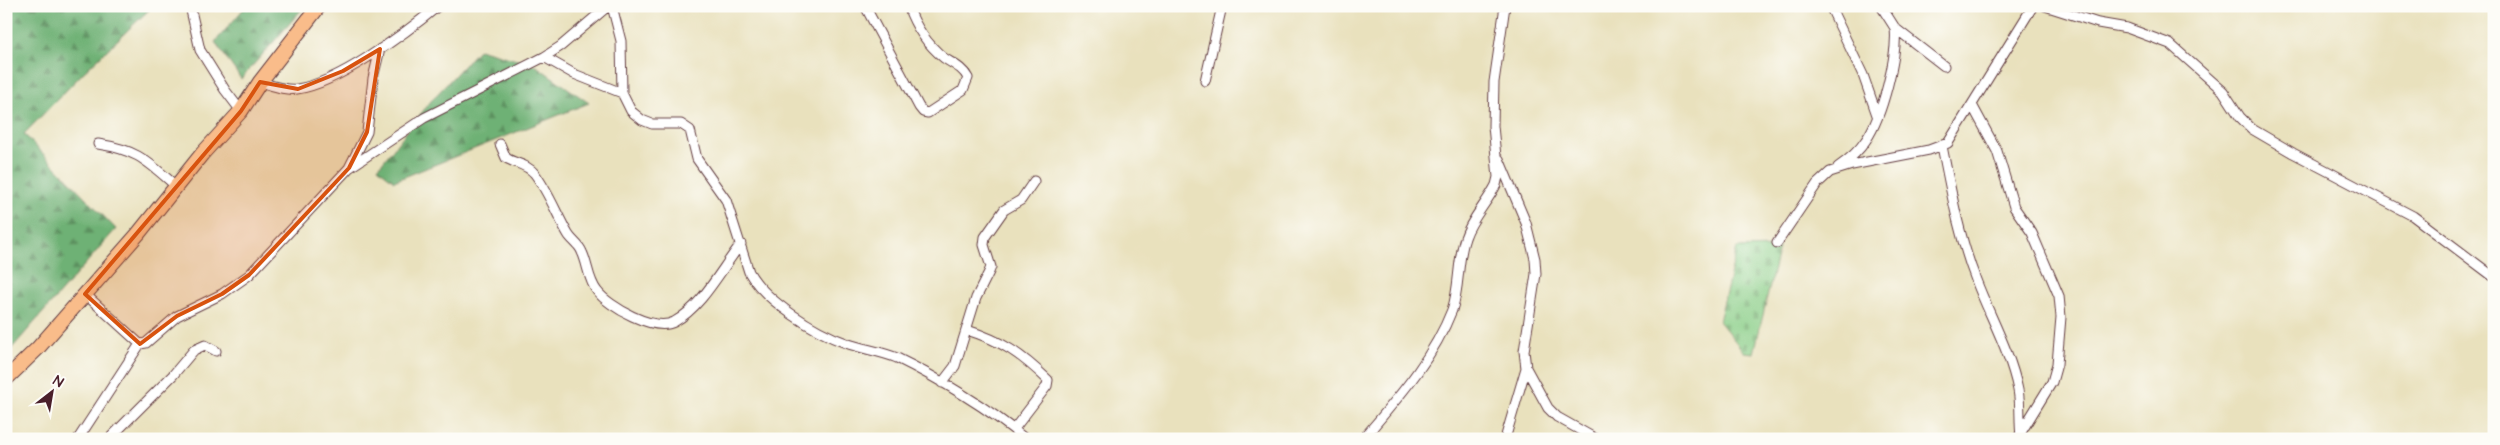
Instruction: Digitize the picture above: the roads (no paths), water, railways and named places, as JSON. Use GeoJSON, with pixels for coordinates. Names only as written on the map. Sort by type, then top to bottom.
{"type":"FeatureCollection","features":[{"type":"Feature","properties":{"kind":"highway"},"geometry":{"type":"LineString","coordinates":[[6,380],[85,294],[241,111],[260,82],[319,6]]}},
{"type":"Feature","properties":{"kind":"street"},"geometry":{"type":"LineString","coordinates":[[190,6],[200,50],[241,111]]}},
{"type":"Feature","properties":{"kind":"street"},"geometry":{"type":"LineString","coordinates":[[260,82],[288,90],[298,89],[343,71],[409,30],[438,6]]}},
{"type":"Feature","properties":{"kind":"street"},"geometry":{"type":"LineString","coordinates":[[78,439],[140,344],[146,342],[177,316],[222,294],[249,275],[349,168],[424,118],[544,57],[561,46],[608,6]]}},
{"type":"Feature","properties":{"kind":"street"},"geometry":{"type":"LineString","coordinates":[[612,6],[621,41],[622,93],[631,111],[642,120],[652,124],[682,124],[690,130],[697,159],[726,200],[749,272],[755,283],[791,312],[843,342],[895,358],[942,383],[1014,429],[1025,439]]}},
{"type":"Feature","properties":{"kind":"street"},"geometry":{"type":"LineString","coordinates":[[865,6],[919,107],[923,112],[928,113],[963,90],[968,78],[956,64],[932,46],[918,29],[908,6]]}},
{"type":"Feature","properties":{"kind":"street"},"geometry":{"type":"LineString","coordinates":[[1205,81],[1222,6]]}},
{"type":"Feature","properties":{"kind":"street"},"geometry":{"type":"LineString","coordinates":[[1363,439],[1413,378],[1436,344],[1451,311],[1465,235],[1496,185],[1498,177],[1494,143],[1494,82],[1505,6]]}},
{"type":"Feature","properties":{"kind":"street"},"geometry":{"type":"LineString","coordinates":[[1830,6],[1863,75],[1877,116]]}},
{"type":"Feature","properties":{"kind":"street"},"geometry":{"type":"LineString","coordinates":[[1881,6],[1896,28],[1944,66]]}},
{"type":"Feature","properties":{"kind":"street"},"geometry":{"type":"LineString","coordinates":[[1830,172],[1942,146],[1953,137],[2033,6]]}},
{"type":"Feature","properties":{"kind":"street"},"geometry":{"type":"LineString","coordinates":[[2045,6],[2098,23],[2127,28],[2170,44],[2223,91],[2240,117],[2252,129],[2286,150],[2413,216],[2494,277]]}},
{"type":"Feature","properties":{"kind":"street"},"geometry":{"type":"LineString","coordinates":[[1776,243],[1817,184],[1849,159],[1868,138],[1877,116],[1894,60],[1897,45],[1896,28]]}},
{"type":"Feature","properties":{"kind":"street"},"geometry":{"type":"LineString","coordinates":[[349,168],[367,132],[374,73],[380,49]]}},
{"type":"Feature","properties":{"kind":"street"},"geometry":{"type":"LineString","coordinates":[[544,57],[574,74],[622,93]]}},
{"type":"Feature","properties":{"kind":"street"},"geometry":{"type":"LineString","coordinates":[[1972,105],[1998,151],[2014,207],[2032,233],[2059,296],[2061,317],[2057,364],[2052,382],[2021,437]]}},
{"type":"Feature","properties":{"kind":"street"},"geometry":{"type":"LineString","coordinates":[[1494,143],[1509,186],[1526,223],[1533,251],[1536,274],[1524,351],[1526,368],[1548,408],[1557,417],[1596,439]]}},
{"type":"Feature","properties":{"kind":"street"},"geometry":{"type":"LineString","coordinates":[[98,144],[134,152],[152,164],[176,186]]}},
{"type":"Feature","properties":{"kind":"street"},"geometry":{"type":"LineString","coordinates":[[500,144],[506,158],[528,167],[535,174],[560,214],[568,234],[582,250],[596,290],[626,313],[641,320],[668,324],[683,316],[693,307],[741,244]]}},
{"type":"Feature","properties":{"kind":"street"},"geometry":{"type":"LineString","coordinates":[[1942,146],[1952,200],[1963,240],[1976,279],[2004,342],[2018,392],[2021,437]]}},
{"type":"Feature","properties":{"kind":"street"},"geometry":{"type":"LineString","coordinates":[[942,383],[956,366],[976,298],[990,267],[984,245],[985,237],[1004,210],[1021,200],[1034,181]]}},
{"type":"Feature","properties":{"kind":"street"},"geometry":{"type":"LineString","coordinates":[[85,294],[140,344]]}},
{"type":"Feature","properties":{"kind":"street"},"geometry":{"type":"LineString","coordinates":[[966,330],[992,338],[1010,348],[1048,380],[1047,386],[1014,429]]}},
{"type":"Feature","properties":{"kind":"street"},"geometry":{"type":"LineString","coordinates":[[109,439],[167,382],[194,350],[205,345],[216,351]]}},
{"type":"Feature","properties":{"kind":"street"},"geometry":{"type":"LineString","coordinates":[[1505,439],[1526,368]]}}]}
